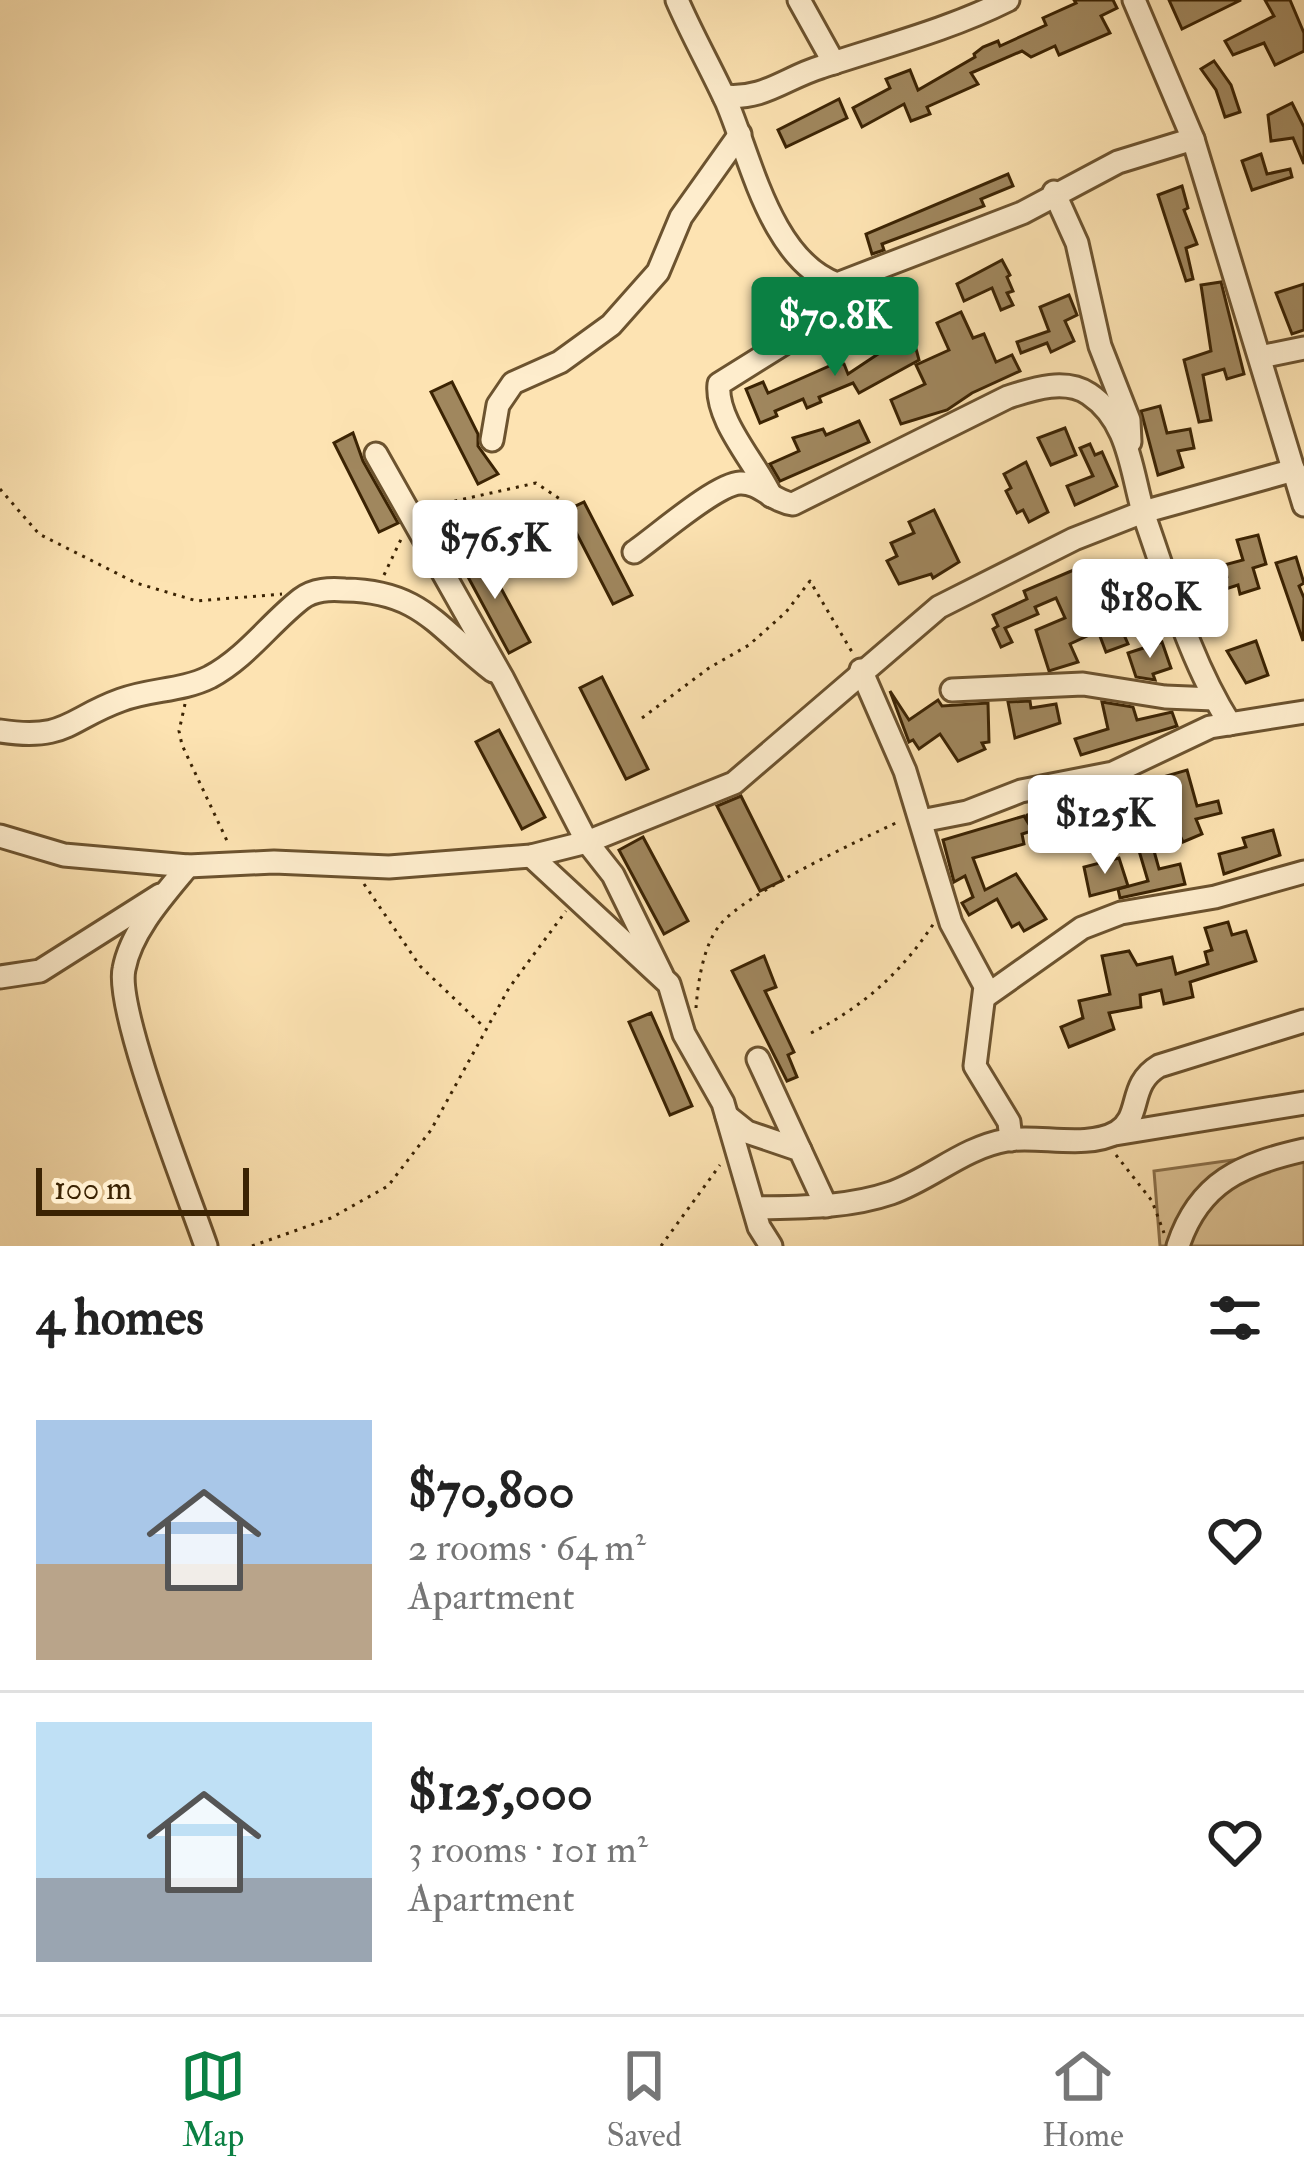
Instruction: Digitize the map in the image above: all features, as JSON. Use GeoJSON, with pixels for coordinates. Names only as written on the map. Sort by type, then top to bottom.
{"type":"FeatureCollection","features":[{"type":"Feature","properties":{"kind":"street"},"geometry":{"type":"LineString","coordinates":[[677,0],[724,96],[757,187],[775,221],[804,262],[837,284]]}},
{"type":"Feature","properties":{"kind":"street"},"geometry":{"type":"LineString","coordinates":[[799,0],[834,63]]}},
{"type":"Feature","properties":{"kind":"street"},"geometry":{"type":"LineString","coordinates":[[724,96],[759,96],[834,63],[878,52],[1008,0]]}},
{"type":"Feature","properties":{"kind":"street"},"geometry":{"type":"LineString","coordinates":[[1134,0],[1193,139],[1304,505]]}},
{"type":"Feature","properties":{"kind":"street"},"geometry":{"type":"LineString","coordinates":[[492,440],[498,405],[513,383],[560,362],[611,325],[658,272],[681,218],[759,96]]}},
{"type":"Feature","properties":{"kind":"street"},"geometry":{"type":"LineString","coordinates":[[772,497],[754,459],[730,427],[719,384],[799,334],[820,315],[837,284],[1022,213],[1118,162],[1193,139]]}},
{"type":"Feature","properties":{"kind":"street"},"geometry":{"type":"LineString","coordinates":[[1054,192],[1077,243],[1103,353],[1126,406],[1130,455],[1144,512],[1214,699],[1229,724]]}},
{"type":"Feature","properties":{"kind":"street"},"geometry":{"type":"LineString","coordinates":[[1260,357],[1304,347]]}},
{"type":"Feature","properties":{"kind":"street"},"geometry":{"type":"LineString","coordinates":[[634,552],[733,483],[755,485],[784,504],[801,502],[1008,397],[1072,386],[1098,367],[1103,353]]}},
{"type":"Feature","properties":{"kind":"street"},"geometry":{"type":"LineString","coordinates":[[1072,386],[1104,407],[1130,455]]}},
{"type":"Feature","properties":{"kind":"street"},"geometry":{"type":"LineString","coordinates":[[376,454],[503,679],[587,842],[613,874],[673,992],[690,1046],[714,1080],[728,1116],[754,1208],[771,1246]]}},
{"type":"Feature","properties":{"kind":"street"},"geometry":{"type":"LineString","coordinates":[[0,836],[64,855],[188,866],[352,868],[531,856],[587,842],[734,783],[939,607],[1074,539],[1144,512],[1294,470]]}},
{"type":"Feature","properties":{"kind":"street"},"geometry":{"type":"LineString","coordinates":[[0,731],[36,734],[68,729],[117,701],[190,686],[246,652],[308,594],[371,590],[412,602],[503,679]]}},
{"type":"Feature","properties":{"kind":"street"},"geometry":{"type":"LineString","coordinates":[[861,670],[891,735],[945,906],[986,996],[975,1066],[1009,1122],[1011,1140]]}},
{"type":"Feature","properties":{"kind":"street"},"geometry":{"type":"LineString","coordinates":[[952,690],[1083,684],[1214,699]]}},
{"type":"Feature","properties":{"kind":"street"},"geometry":{"type":"LineString","coordinates":[[920,817],[967,812],[1021,790],[1113,773],[1188,735],[1304,712]]}},
{"type":"Feature","properties":{"kind":"street"},"geometry":{"type":"LineString","coordinates":[[531,856],[662,975]]}},
{"type":"Feature","properties":{"kind":"street"},"geometry":{"type":"LineString","coordinates":[[188,866],[139,932],[122,976],[146,1072],[206,1246]]}},
{"type":"Feature","properties":{"kind":"street"},"geometry":{"type":"LineString","coordinates":[[986,996],[1082,928],[1121,913],[1215,897],[1304,872]]}},
{"type":"Feature","properties":{"kind":"street"},"geometry":{"type":"LineString","coordinates":[[0,977],[40,971],[170,888]]}},
{"type":"Feature","properties":{"kind":"street"},"geometry":{"type":"LineString","coordinates":[[1108,1135],[1130,1119],[1139,1082],[1159,1066],[1304,1021]]}},
{"type":"Feature","properties":{"kind":"street"},"geometry":{"type":"LineString","coordinates":[[758,1059],[826,1206]]}},
{"type":"Feature","properties":{"kind":"street"},"geometry":{"type":"LineString","coordinates":[[754,1208],[826,1206],[893,1192],[956,1155],[1011,1140],[1108,1135],[1304,1103]]}},
{"type":"Feature","properties":{"kind":"street"},"geometry":{"type":"LineString","coordinates":[[728,1116],[746,1132],[800,1150]]}},
{"type":"Feature","properties":{"kind":"street"},"geometry":{"type":"LineString","coordinates":[[1178,1246],[1197,1202],[1215,1184],[1304,1150]]}},
{"type":"Feature","properties":{"kind":"path"},"geometry":{"type":"LineString","coordinates":[[371,590],[390,565],[412,518],[430,506],[520,483],[549,487],[566,503]]}},
{"type":"Feature","properties":{"kind":"path"},"geometry":{"type":"LineString","coordinates":[[0,489],[39,534],[60,548],[178,598],[308,594]]}},
{"type":"Feature","properties":{"kind":"path"},"geometry":{"type":"LineString","coordinates":[[642,718],[748,645],[786,612],[810,581],[861,670]]}},
{"type":"Feature","properties":{"kind":"path"},"geometry":{"type":"LineString","coordinates":[[190,686],[179,724],[182,745],[236,863]]}},
{"type":"Feature","properties":{"kind":"path"},"geometry":{"type":"LineString","coordinates":[[690,1046],[705,957],[721,922],[844,848],[920,817]]}},
{"type":"Feature","properties":{"kind":"path"},"geometry":{"type":"LineString","coordinates":[[352,868],[420,966],[484,1027]]}},
{"type":"Feature","properties":{"kind":"path"},"geometry":{"type":"LineString","coordinates":[[251,1246],[331,1218],[388,1186],[431,1130],[484,1027],[578,896]]}},
{"type":"Feature","properties":{"kind":"path"},"geometry":{"type":"LineString","coordinates":[[811,1033],[858,1007],[896,974],[945,906]]}},
{"type":"Feature","properties":{"kind":"path"},"geometry":{"type":"LineString","coordinates":[[1108,1135],[1152,1201],[1167,1246]]}},
{"type":"Feature","properties":{"kind":"path"},"geometry":{"type":"LineString","coordinates":[[661,1246],[736,1149]]}},
{"type":"Feature","properties":{"kind":"shaded area"},"geometry":{"type":"Polygon","coordinates":[[[1304,1150],[1304,1246],[1160,1246],[1154,1171],[1304,1150]]]}},
{"type":"Feature","properties":{"kind":"building"},"geometry":{"type":"Polygon","coordinates":[[[1074,0],[1113,0],[1117,8],[1101,16],[1110,33],[1059,55],[1055,46],[1031,57],[1022,51],[971,73],[978,84],[927,107],[930,114],[911,121],[904,104],[862,127],[853,108],[890,88],[886,79],[910,70],[918,90],[975,57],[983,47],[998,41],[1000,46],[1046,25],[1043,18],[1076,3],[1074,0]]]}},
{"type":"Feature","properties":{"kind":"building"},"geometry":{"type":"Polygon","coordinates":[[[1169,0],[1241,0],[1182,29],[1169,0]]]}},
{"type":"Feature","properties":{"kind":"building"},"geometry":{"type":"Polygon","coordinates":[[[1265,0],[1290,0],[1304,33],[1304,51],[1275,65],[1264,43],[1233,55],[1225,41],[1274,16],[1265,0]]]}},
{"type":"Feature","properties":{"kind":"building"},"geometry":{"type":"Polygon","coordinates":[[[1214,61],[1231,85],[1240,112],[1225,117],[1216,90],[1201,69],[1214,61]]]}},
{"type":"Feature","properties":{"kind":"building"},"geometry":{"type":"Polygon","coordinates":[[[839,99],[847,118],[786,147],[778,130],[839,99]]]}},
{"type":"Feature","properties":{"kind":"building"},"geometry":{"type":"Polygon","coordinates":[[[1292,103],[1304,127],[1304,164],[1293,138],[1271,141],[1268,115],[1292,103]]]}},
{"type":"Feature","properties":{"kind":"building"},"geometry":{"type":"Polygon","coordinates":[[[1261,154],[1267,174],[1290,169],[1292,177],[1252,190],[1242,161],[1261,154]]]}},
{"type":"Feature","properties":{"kind":"building"},"geometry":{"type":"Polygon","coordinates":[[[1008,174],[1013,186],[981,199],[984,206],[882,244],[884,250],[872,254],[866,234],[1008,174]]]}},
{"type":"Feature","properties":{"kind":"building"},"geometry":{"type":"Polygon","coordinates":[[[1182,186],[1188,208],[1184,210],[1197,244],[1186,248],[1193,279],[1186,281],[1158,195],[1182,186]]]}},
{"type":"Feature","properties":{"kind":"building"},"geometry":{"type":"Polygon","coordinates":[[[1002,260],[1010,275],[1013,291],[1007,293],[1013,305],[1001,310],[992,288],[964,301],[957,284],[1002,260]]]}},
{"type":"Feature","properties":{"kind":"building"},"geometry":{"type":"Polygon","coordinates":[[[1221,282],[1244,374],[1227,379],[1224,369],[1203,375],[1211,420],[1199,422],[1184,360],[1211,351],[1201,285],[1221,282]]]}},
{"type":"Feature","properties":{"kind":"building"},"geometry":{"type":"Polygon","coordinates":[[[1304,284],[1304,330],[1292,334],[1276,293],[1304,284]]]}},
{"type":"Feature","properties":{"kind":"building"},"geometry":{"type":"Polygon","coordinates":[[[1069,295],[1077,315],[1065,321],[1074,341],[1051,352],[1047,343],[1021,353],[1017,342],[1049,331],[1040,307],[1069,295]]]}},
{"type":"Feature","properties":{"kind":"building"},"geometry":{"type":"Polygon","coordinates":[[[961,312],[973,338],[984,334],[996,362],[1012,355],[1020,371],[947,410],[901,424],[891,400],[925,384],[916,365],[949,350],[937,323],[961,312]]]}},
{"type":"Feature","properties":{"kind":"building"},"geometry":{"type":"Polygon","coordinates":[[[886,329],[895,345],[914,341],[919,360],[859,393],[853,383],[819,397],[821,402],[807,408],[803,399],[775,411],[777,416],[760,423],[746,389],[763,382],[768,393],[834,364],[844,364],[848,374],[878,354],[874,336],[886,329]]]}},
{"type":"Feature","properties":{"kind":"building"},"geometry":{"type":"Polygon","coordinates":[[[452,382],[478,434],[478,446],[498,474],[478,484],[431,392],[452,382]]]}},
{"type":"Feature","properties":{"kind":"building"},"geometry":{"type":"Polygon","coordinates":[[[1160,406],[1167,433],[1190,429],[1194,448],[1178,451],[1183,467],[1158,475],[1141,411],[1160,406]]]}},
{"type":"Feature","properties":{"kind":"building"},"geometry":{"type":"Polygon","coordinates":[[[859,421],[869,442],[780,481],[770,464],[799,451],[793,438],[823,429],[826,435],[859,421]]]}},
{"type":"Feature","properties":{"kind":"building"},"geometry":{"type":"Polygon","coordinates":[[[1065,428],[1076,455],[1051,465],[1038,438],[1065,428]]]}},
{"type":"Feature","properties":{"kind":"building"},"geometry":{"type":"Polygon","coordinates":[[[353,433],[398,523],[379,532],[334,443],[353,433]]]}},
{"type":"Feature","properties":{"kind":"building"},"geometry":{"type":"Polygon","coordinates":[[[1090,444],[1095,455],[1102,452],[1117,486],[1075,505],[1067,486],[1093,476],[1080,448],[1090,444]]]}},
{"type":"Feature","properties":{"kind":"building"},"geometry":{"type":"Polygon","coordinates":[[[1026,462],[1048,512],[1029,522],[1023,510],[1017,513],[1004,474],[1026,462]]]}},
{"type":"Feature","properties":{"kind":"building"},"geometry":{"type":"Polygon","coordinates":[[[584,502],[632,595],[613,604],[565,511],[584,502]]]}},
{"type":"Feature","properties":{"kind":"building"},"geometry":{"type":"Polygon","coordinates":[[[934,510],[959,562],[933,578],[931,574],[899,584],[887,561],[897,556],[891,543],[914,533],[909,522],[934,510]]]}},
{"type":"Feature","properties":{"kind":"building"},"geometry":{"type":"Polygon","coordinates":[[[1258,535],[1266,564],[1253,568],[1259,588],[1240,594],[1238,585],[1216,592],[1220,609],[1205,613],[1197,585],[1227,577],[1224,565],[1243,560],[1237,540],[1258,535]]]}},
{"type":"Feature","properties":{"kind":"building"},"geometry":{"type":"Polygon","coordinates":[[[481,551],[530,642],[509,653],[460,562],[481,551]]]}},
{"type":"Feature","properties":{"kind":"building"},"geometry":{"type":"Polygon","coordinates":[[[1296,557],[1304,583],[1299,586],[1304,598],[1303,641],[1276,563],[1296,557]]]}},
{"type":"Feature","properties":{"kind":"building"},"geometry":{"type":"Polygon","coordinates":[[[1076,569],[1094,606],[1109,601],[1128,644],[1106,652],[1098,631],[1070,644],[1078,662],[1049,671],[1036,630],[1065,618],[1056,598],[1035,607],[1038,614],[1005,628],[1012,642],[1001,647],[993,615],[1027,599],[1024,591],[1076,569]]]}},
{"type":"Feature","properties":{"kind":"building"},"geometry":{"type":"Polygon","coordinates":[[[1256,641],[1268,675],[1246,683],[1227,651],[1256,641]]]}},
{"type":"Feature","properties":{"kind":"building"},"geometry":{"type":"Polygon","coordinates":[[[1162,642],[1171,668],[1153,674],[1155,680],[1136,677],[1128,653],[1162,642]]]}},
{"type":"Feature","properties":{"kind":"building"},"geometry":{"type":"Polygon","coordinates":[[[602,677],[648,769],[626,779],[580,688],[602,677]]]}},
{"type":"Feature","properties":{"kind":"building"},"geometry":{"type":"Polygon","coordinates":[[[890,691],[909,720],[938,700],[942,706],[988,703],[989,742],[982,743],[985,749],[958,761],[940,734],[919,749],[913,740],[909,742],[890,691]]]}},
{"type":"Feature","properties":{"kind":"building"},"geometry":{"type":"Polygon","coordinates":[[[1030,701],[1031,708],[1056,704],[1060,723],[1015,738],[1008,702],[1030,701]]]}},
{"type":"Feature","properties":{"kind":"building"},"geometry":{"type":"Polygon","coordinates":[[[1102,702],[1133,707],[1137,720],[1172,712],[1177,726],[1081,755],[1075,739],[1108,729],[1102,702]]]}},
{"type":"Feature","properties":{"kind":"building"},"geometry":{"type":"Polygon","coordinates":[[[499,730],[545,817],[522,829],[476,742],[499,730]]]}},
{"type":"Feature","properties":{"kind":"building"},"geometry":{"type":"Polygon","coordinates":[[[1187,770],[1197,806],[1218,801],[1221,813],[1196,819],[1202,834],[1183,842],[1163,799],[1134,808],[1128,787],[1187,770]]]}},
{"type":"Feature","properties":{"kind":"building"},"geometry":{"type":"Polygon","coordinates":[[[741,796],[783,880],[760,891],[717,806],[741,796]]]}},
{"type":"Feature","properties":{"kind":"building"},"geometry":{"type":"Polygon","coordinates":[[[1055,806],[1063,829],[1049,833],[1047,826],[1022,834],[1024,844],[973,858],[985,890],[1016,874],[1046,919],[1024,931],[1019,923],[1012,927],[997,899],[969,915],[962,903],[973,897],[965,876],[954,882],[943,840],[1024,816],[1027,821],[1027,815],[1055,806]]]}},
{"type":"Feature","properties":{"kind":"building"},"geometry":{"type":"Polygon","coordinates":[[[1129,808],[1138,838],[1109,846],[1101,817],[1129,808]]]}},
{"type":"Feature","properties":{"kind":"building"},"geometry":{"type":"Polygon","coordinates":[[[1273,830],[1280,855],[1224,874],[1219,854],[1246,847],[1243,838],[1273,830]]]}},
{"type":"Feature","properties":{"kind":"building"},"geometry":{"type":"Polygon","coordinates":[[[643,837],[688,921],[664,934],[619,850],[643,837]]]}},
{"type":"Feature","properties":{"kind":"building"},"geometry":{"type":"Polygon","coordinates":[[[1151,840],[1159,869],[1180,864],[1185,884],[1120,898],[1118,889],[1148,881],[1137,844],[1151,840]]]}},
{"type":"Feature","properties":{"kind":"building"},"geometry":{"type":"Polygon","coordinates":[[[1119,858],[1128,886],[1090,896],[1084,867],[1119,858]]]}},
{"type":"Feature","properties":{"kind":"building"},"geometry":{"type":"Polygon","coordinates":[[[1228,922],[1232,935],[1246,931],[1256,961],[1190,982],[1193,997],[1164,1004],[1161,990],[1140,995],[1141,1007],[1109,1013],[1114,1029],[1069,1047],[1061,1027],[1083,1018],[1079,1001],[1110,994],[1102,956],[1129,951],[1137,965],[1172,957],[1176,974],[1208,964],[1205,952],[1212,950],[1205,928],[1228,922]]]}},
{"type":"Feature","properties":{"kind":"building"},"geometry":{"type":"Polygon","coordinates":[[[764,956],[776,987],[765,991],[794,1052],[788,1055],[797,1077],[787,1081],[732,971],[764,956]]]}},
{"type":"Feature","properties":{"kind":"building"},"geometry":{"type":"Polygon","coordinates":[[[651,1013],[692,1106],[670,1115],[629,1022],[651,1013]]]}}]}
